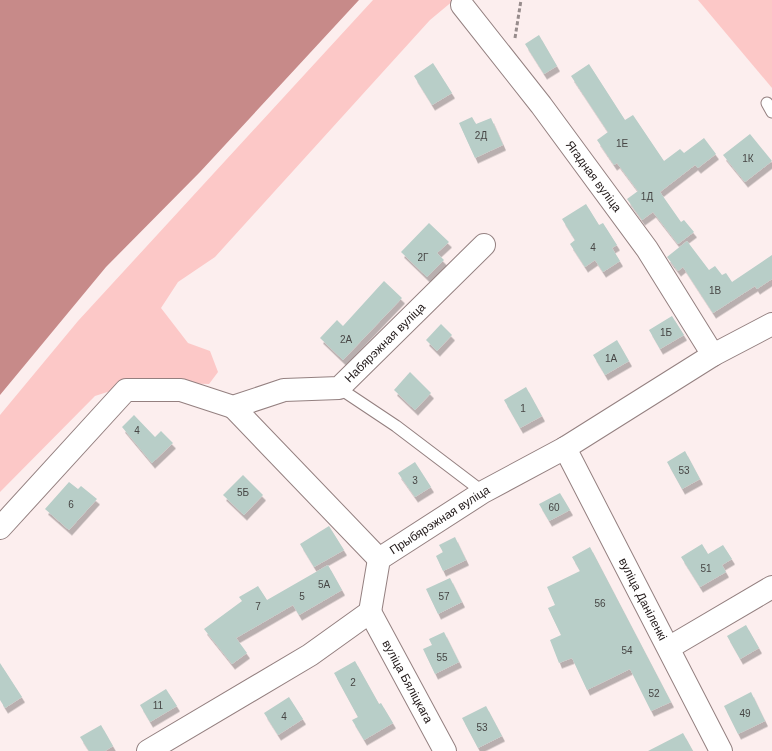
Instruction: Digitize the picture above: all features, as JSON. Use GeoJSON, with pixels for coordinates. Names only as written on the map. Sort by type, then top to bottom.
{"type":"FeatureCollection","features":[{"type":"Feature","properties":{"kind":"street","name":"Ягадная вуліца"},"geometry":{"type":"LineString","coordinates":[[462,5],[648,249],[713,355]]}},
{"type":"Feature","properties":{"kind":"street","name":"Набярэжная вуліца"},"geometry":{"type":"LineString","coordinates":[[233,407],[284,390],[339,388],[484,245]]}},
{"type":"Feature","properties":{"kind":"street","name":"Прыбярэжная вуліца"},"geometry":{"type":"LineString","coordinates":[[370,612],[379,558],[482,492],[565,448],[713,355],[772,324]]}},
{"type":"Feature","properties":{"kind":"street"},"geometry":{"type":"LineString","coordinates":[[0,528],[126,390],[181,390],[233,407],[379,558]]}},
{"type":"Feature","properties":{"kind":"street","name":"вуліца Даніленкі"},"geometry":{"type":"LineString","coordinates":[[565,448],[670,647],[721,751]]}},
{"type":"Feature","properties":{"kind":"street"},"geometry":{"type":"LineString","coordinates":[[670,647],[772,587]]}},
{"type":"Feature","properties":{"kind":"street"},"geometry":{"type":"LineString","coordinates":[[148,751],[310,655],[370,612]]}},
{"type":"Feature","properties":{"kind":"street","name":"вуліца Бяліцкага"},"geometry":{"type":"LineString","coordinates":[[370,612],[445,751]]}},
{"type":"Feature","properties":{"kind":"lane"},"geometry":{"type":"LineString","coordinates":[[339,388],[396,426],[482,492]]}},
{"type":"Feature","properties":{"kind":"path"},"geometry":{"type":"LineString","coordinates":[[510,66],[521,0]]}},
{"type":"Feature","properties":{"kind":"shaded area"},"geometry":{"type":"Polygon","coordinates":[[[0,0],[359,0],[200,172],[106,267],[0,395],[0,0]]]}},
{"type":"Feature","properties":{"kind":"shaded area"},"geometry":{"type":"Polygon","coordinates":[[[373,0],[454,0],[430,20],[215,257],[178,282],[161,308],[188,343],[210,351],[218,372],[209,384],[138,382],[95,396],[0,492],[0,415],[78,321],[373,0]]]}},
{"type":"Feature","properties":{"kind":"shaded area"},"geometry":{"type":"Polygon","coordinates":[[[698,0],[772,0],[772,88],[698,0]]]}},
{"type":"Feature","properties":{"kind":"building"},"geometry":{"type":"Polygon","coordinates":[[[539,35],[557,66],[544,74],[525,44],[539,35]]]}},
{"type":"Feature","properties":{"kind":"building"},"geometry":{"type":"Polygon","coordinates":[[[433,63],[452,93],[432,105],[414,76],[433,63]]]}},
{"type":"Feature","properties":{"kind":"building"},"geometry":{"type":"Polygon","coordinates":[[[589,64],[625,120],[633,115],[664,161],[680,149],[684,153],[704,138],[716,154],[698,168],[695,165],[660,192],[681,222],[684,220],[694,232],[678,244],[653,212],[642,220],[627,199],[638,191],[617,163],[614,165],[597,140],[608,132],[571,76],[589,64]]]}},
{"type":"Feature","properties":{"kind":"building"},"geometry":{"type":"Polygon","coordinates":[[[472,117],[476,124],[491,118],[503,145],[475,158],[459,123],[472,117]]]}},
{"type":"Feature","properties":{"kind":"building"},"geometry":{"type":"Polygon","coordinates":[[[750,134],[772,161],[745,182],[723,155],[750,134]]]}},
{"type":"Feature","properties":{"kind":"building"},"geometry":{"type":"Polygon","coordinates":[[[586,204],[599,225],[603,223],[617,245],[612,248],[620,261],[603,272],[595,260],[585,267],[570,244],[575,240],[562,219],[586,204]]]}},
{"type":"Feature","properties":{"kind":"building"},"geometry":{"type":"Polygon","coordinates":[[[429,223],[449,242],[437,253],[444,260],[427,277],[401,252],[429,223]]]}},
{"type":"Feature","properties":{"kind":"building"},"geometry":{"type":"Polygon","coordinates":[[[687,241],[709,270],[715,266],[722,275],[726,273],[732,282],[772,255],[772,279],[757,289],[755,286],[713,313],[683,267],[678,271],[667,257],[687,241]]]}},
{"type":"Feature","properties":{"kind":"building"},"geometry":{"type":"Polygon","coordinates":[[[384,281],[402,298],[343,360],[320,338],[337,320],[343,326],[384,281]]]}},
{"type":"Feature","properties":{"kind":"building"},"geometry":{"type":"Polygon","coordinates":[[[672,316],[684,335],[660,349],[649,330],[672,316]]]}},
{"type":"Feature","properties":{"kind":"building"},"geometry":{"type":"Polygon","coordinates":[[[441,324],[452,335],[437,351],[426,340],[441,324]]]}},
{"type":"Feature","properties":{"kind":"building"},"geometry":{"type":"Polygon","coordinates":[[[617,340],[629,361],[605,375],[593,355],[617,340]]]}},
{"type":"Feature","properties":{"kind":"building"},"geometry":{"type":"Polygon","coordinates":[[[410,372],[431,393],[415,410],[394,390],[410,372]]]}},
{"type":"Feature","properties":{"kind":"building"},"geometry":{"type":"Polygon","coordinates":[[[526,387],[542,416],[520,428],[504,400],[526,387]]]}},
{"type":"Feature","properties":{"kind":"building"},"geometry":{"type":"Polygon","coordinates":[[[134,415],[155,437],[161,431],[173,443],[152,463],[122,427],[134,415]]]}},
{"type":"Feature","properties":{"kind":"building"},"geometry":{"type":"Polygon","coordinates":[[[685,451],[700,479],[682,489],[667,462],[685,451]]]}},
{"type":"Feature","properties":{"kind":"building"},"geometry":{"type":"Polygon","coordinates":[[[415,462],[431,487],[415,497],[398,473],[415,462]]]}},
{"type":"Feature","properties":{"kind":"building"},"geometry":{"type":"Polygon","coordinates":[[[243,475],[263,495],[244,515],[223,495],[243,475]]]}},
{"type":"Feature","properties":{"kind":"building"},"geometry":{"type":"Polygon","coordinates":[[[69,482],[78,489],[81,486],[97,499],[69,530],[45,509],[69,482]]]}},
{"type":"Feature","properties":{"kind":"building"},"geometry":{"type":"Polygon","coordinates":[[[560,493],[570,510],[549,521],[539,504],[560,493]]]}},
{"type":"Feature","properties":{"kind":"building"},"geometry":{"type":"Polygon","coordinates":[[[329,526],[344,550],[314,567],[300,544],[329,526]]]}},
{"type":"Feature","properties":{"kind":"building"},"geometry":{"type":"Polygon","coordinates":[[[455,537],[466,560],[443,571],[436,556],[443,552],[439,545],[455,537]]]}},
{"type":"Feature","properties":{"kind":"building"},"geometry":{"type":"Polygon","coordinates":[[[702,544],[708,554],[723,545],[732,559],[722,565],[726,572],[700,587],[681,557],[702,544]]]}},
{"type":"Feature","properties":{"kind":"building"},"geometry":{"type":"Polygon","coordinates":[[[590,547],[671,702],[651,711],[630,669],[587,690],[572,658],[559,663],[550,640],[561,635],[548,608],[555,605],[547,587],[580,571],[572,557],[590,547]]]}},
{"type":"Feature","properties":{"kind":"building"},"geometry":{"type":"Polygon","coordinates":[[[328,565],[342,590],[299,615],[293,605],[236,638],[247,653],[232,664],[204,629],[242,601],[239,597],[258,586],[267,600],[328,565]]]}},
{"type":"Feature","properties":{"kind":"building"},"geometry":{"type":"Polygon","coordinates":[[[450,578],[462,602],[438,614],[426,589],[450,578]]]}},
{"type":"Feature","properties":{"kind":"building"},"geometry":{"type":"Polygon","coordinates":[[[746,625],[759,648],[740,659],[727,636],[746,625]]]}},
{"type":"Feature","properties":{"kind":"building"},"geometry":{"type":"Polygon","coordinates":[[[444,632],[459,662],[435,674],[423,649],[432,645],[429,639],[444,632]]]}},
{"type":"Feature","properties":{"kind":"building"},"geometry":{"type":"Polygon","coordinates":[[[355,661],[379,704],[381,703],[393,723],[364,740],[352,720],[358,717],[334,673],[355,661]]]}},
{"type":"Feature","properties":{"kind":"building"},"geometry":{"type":"Polygon","coordinates":[[[0,663],[22,697],[5,708],[0,700],[0,663]]]}},
{"type":"Feature","properties":{"kind":"building"},"geometry":{"type":"Polygon","coordinates":[[[166,689],[177,706],[150,722],[140,705],[166,689]]]}},
{"type":"Feature","properties":{"kind":"building"},"geometry":{"type":"Polygon","coordinates":[[[751,692],[765,721],[738,734],[724,706],[751,692]]]}},
{"type":"Feature","properties":{"kind":"building"},"geometry":{"type":"Polygon","coordinates":[[[289,697],[303,719],[278,735],[264,713],[289,697]]]}},
{"type":"Feature","properties":{"kind":"building"},"geometry":{"type":"Polygon","coordinates":[[[486,706],[502,736],[478,748],[462,718],[486,706]]]}},
{"type":"Feature","properties":{"kind":"building"},"geometry":{"type":"Polygon","coordinates":[[[101,725],[113,746],[105,751],[89,751],[80,737],[101,725]]]}},
{"type":"Feature","properties":{"kind":"building"},"geometry":{"type":"Polygon","coordinates":[[[683,733],[693,751],[648,751],[683,733]]]}}]}
